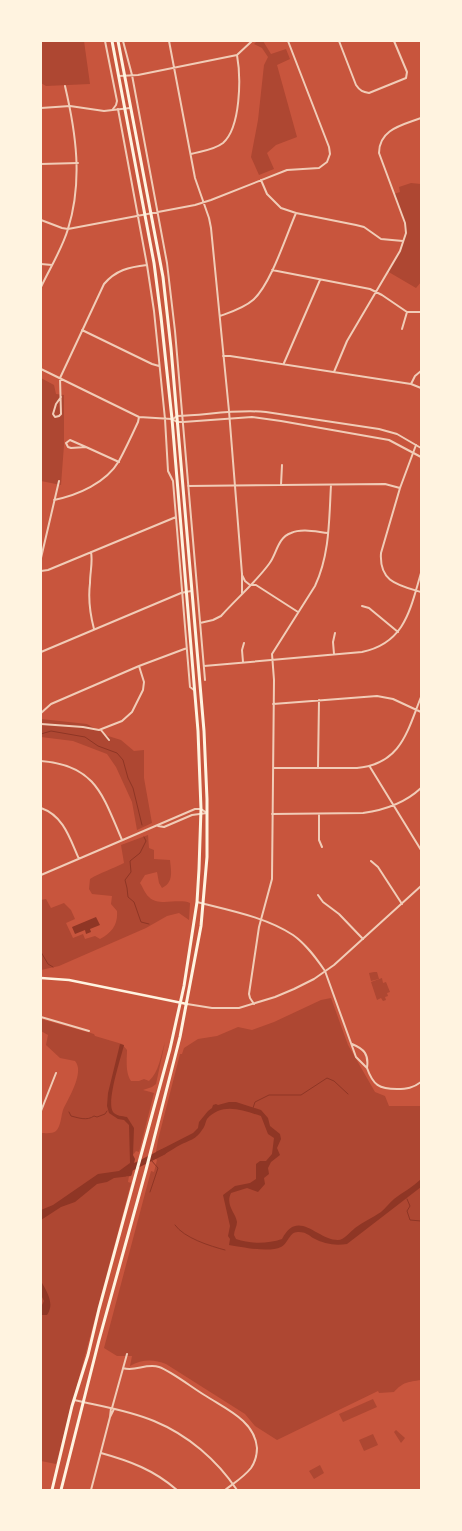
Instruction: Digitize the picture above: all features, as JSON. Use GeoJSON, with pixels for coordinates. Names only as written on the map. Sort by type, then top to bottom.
{"type":"FeatureCollection","features":[{"type":"Feature","properties":{"kind":"main road"},"geometry":{"type":"LineString","coordinates":[[52,1490],[74,1400],[88,1355],[99,1309],[142,1155],[181,1003],[197,902],[201,809],[198,731],[184,592],[172,419],[159,298],[112,41]]}},
{"type":"Feature","properties":{"kind":"main road"},"geometry":{"type":"LineString","coordinates":[[61,1490],[99,1340],[146,1170],[178,1044],[201,926],[206,877],[207,813],[204,731],[170,341],[163,277],[118,41]]}},
{"type":"Feature","properties":{"kind":"main road"},"geometry":{"type":"LineString","coordinates":[[198,731],[204,731]]}},
{"type":"Feature","properties":{"kind":"main road"},"geometry":{"type":"LineString","coordinates":[[41,978],[69,980],[187,1004]]}},
{"type":"Feature","properties":{"kind":"street"},"geometry":{"type":"LineString","coordinates":[[105,41],[117,101],[116,105],[112,109]]}},
{"type":"Feature","properties":{"kind":"street"},"geometry":{"type":"LineString","coordinates":[[123,41],[132,75],[170,286],[205,680]]}},
{"type":"Feature","properties":{"kind":"street"},"geometry":{"type":"LineString","coordinates":[[169,41],[195,178],[212,228],[230,419],[242,574],[242,593]]}},
{"type":"Feature","properties":{"kind":"street"},"geometry":{"type":"LineString","coordinates":[[119,76],[174,68],[237,55],[252,41]]}},
{"type":"Feature","properties":{"kind":"street"},"geometry":{"type":"LineString","coordinates":[[41,220],[62,228],[68,228],[145,215],[204,202],[287,170],[319,168],[327,162],[330,154],[330,147],[288,41]]}},
{"type":"Feature","properties":{"kind":"street"},"geometry":{"type":"LineString","coordinates":[[339,41],[356,85],[363,93],[369,93],[406,78],[407,72],[394,41]]}},
{"type":"Feature","properties":{"kind":"street"},"geometry":{"type":"LineString","coordinates":[[191,154],[215,148],[226,139],[232,130],[236,116],[240,77],[237,55]]}},
{"type":"Feature","properties":{"kind":"street"},"geometry":{"type":"LineString","coordinates":[[41,288],[68,228],[75,198],[78,163],[70,106],[65,86]]}},
{"type":"Feature","properties":{"kind":"street"},"geometry":{"type":"LineString","coordinates":[[41,108],[70,106],[94,110],[130,108]]}},
{"type":"Feature","properties":{"kind":"street"},"geometry":{"type":"LineString","coordinates":[[118,109],[147,264],[154,311],[165,419],[168,472],[173,481],[184,592]]}},
{"type":"Feature","properties":{"kind":"street"},"geometry":{"type":"LineString","coordinates":[[334,372],[347,341],[400,251],[406,232],[379,153],[379,146],[386,133],[421,118]]}},
{"type":"Feature","properties":{"kind":"street"},"geometry":{"type":"LineString","coordinates":[[41,164],[78,163]]}},
{"type":"Feature","properties":{"kind":"street"},"geometry":{"type":"LineString","coordinates":[[261,180],[267,194],[281,208],[296,214],[356,224],[364,227],[381,239],[403,242]]}},
{"type":"Feature","properties":{"kind":"street"},"geometry":{"type":"LineString","coordinates":[[220,316],[241,308],[253,300],[262,291],[296,214]]}},
{"type":"Feature","properties":{"kind":"street"},"geometry":{"type":"LineString","coordinates":[[41,264],[52,265]]}},
{"type":"Feature","properties":{"kind":"street"},"geometry":{"type":"LineString","coordinates":[[61,397],[53,411],[53,414],[56,417],[60,416],[61,414],[61,397],[60,378],[104,284],[111,276],[124,269],[147,264]]}},
{"type":"Feature","properties":{"kind":"street"},"geometry":{"type":"LineString","coordinates":[[272,270],[370,289],[382,295],[407,312],[421,312]]}},
{"type":"Feature","properties":{"kind":"street"},"geometry":{"type":"LineString","coordinates":[[284,364],[320,280]]}},
{"type":"Feature","properties":{"kind":"street"},"geometry":{"type":"LineString","coordinates":[[402,329],[407,312]]}},
{"type":"Feature","properties":{"kind":"street"},"geometry":{"type":"LineString","coordinates":[[82,330],[159,366]]}},
{"type":"Feature","properties":{"kind":"street"},"geometry":{"type":"LineString","coordinates":[[223,356],[411,384],[421,388]]}},
{"type":"Feature","properties":{"kind":"street"},"geometry":{"type":"LineString","coordinates":[[41,369],[139,417],[172,419],[178,422],[252,417],[274,420],[376,436],[389,440],[421,457]]}},
{"type":"Feature","properties":{"kind":"street"},"geometry":{"type":"LineString","coordinates":[[411,384],[415,376],[421,370]]}},
{"type":"Feature","properties":{"kind":"street"},"geometry":{"type":"LineString","coordinates":[[172,419],[177,416],[248,410],[266,412],[379,429],[397,434],[421,448]]}},
{"type":"Feature","properties":{"kind":"street"},"geometry":{"type":"LineString","coordinates":[[54,500],[66,497],[97,483],[109,474],[119,462],[139,417]]}},
{"type":"Feature","properties":{"kind":"street"},"geometry":{"type":"LineString","coordinates":[[86,447],[71,448],[66,445],[66,443],[73,440],[119,462]]}},
{"type":"Feature","properties":{"kind":"street"},"geometry":{"type":"LineString","coordinates":[[416,445],[400,488],[381,553],[380,562],[383,571],[392,582],[421,592]]}},
{"type":"Feature","properties":{"kind":"street"},"geometry":{"type":"LineString","coordinates":[[282,465],[282,485]]}},
{"type":"Feature","properties":{"kind":"street"},"geometry":{"type":"LineString","coordinates":[[41,558],[58,481]]}},
{"type":"Feature","properties":{"kind":"street"},"geometry":{"type":"LineString","coordinates":[[188,486],[385,484],[400,488]]}},
{"type":"Feature","properties":{"kind":"street"},"geometry":{"type":"LineString","coordinates":[[254,1004],[249,994],[260,920],[272,879],[274,680],[272,654],[274,648],[315,586],[320,574],[326,556],[331,485]]}},
{"type":"Feature","properties":{"kind":"street"},"geometry":{"type":"LineString","coordinates":[[41,570],[48,570],[176,517]]}},
{"type":"Feature","properties":{"kind":"street"},"geometry":{"type":"LineString","coordinates":[[200,623],[213,620],[221,616],[270,563],[280,542],[287,535],[293,532],[302,531],[328,532]]}},
{"type":"Feature","properties":{"kind":"street"},"geometry":{"type":"LineString","coordinates":[[91,552],[92,559],[89,602],[94,629]]}},
{"type":"Feature","properties":{"kind":"street"},"geometry":{"type":"LineString","coordinates":[[204,666],[373,650],[388,641],[398,632],[407,619],[421,573]]}},
{"type":"Feature","properties":{"kind":"street"},"geometry":{"type":"LineString","coordinates":[[242,574],[245,582],[250,585],[256,585],[298,612]]}},
{"type":"Feature","properties":{"kind":"street"},"geometry":{"type":"LineString","coordinates":[[41,652],[184,592],[191,591]]}},
{"type":"Feature","properties":{"kind":"street"},"geometry":{"type":"LineString","coordinates":[[362,606],[369,608],[398,632]]}},
{"type":"Feature","properties":{"kind":"street"},"geometry":{"type":"LineString","coordinates":[[334,654],[333,642],[335,633]]}},
{"type":"Feature","properties":{"kind":"street"},"geometry":{"type":"LineString","coordinates":[[41,713],[51,704],[139,666],[201,643]]}},
{"type":"Feature","properties":{"kind":"street"},"geometry":{"type":"LineString","coordinates":[[243,662],[242,650],[244,643]]}},
{"type":"Feature","properties":{"kind":"street"},"geometry":{"type":"LineString","coordinates":[[41,724],[101,730],[122,721],[132,712],[144,686],[143,676],[139,666]]}},
{"type":"Feature","properties":{"kind":"street"},"geometry":{"type":"LineString","coordinates":[[274,704],[377,696],[394,699],[421,712]]}},
{"type":"Feature","properties":{"kind":"street"},"geometry":{"type":"LineString","coordinates":[[272,768],[370,767],[387,759],[398,748],[402,741],[421,697]]}},
{"type":"Feature","properties":{"kind":"street"},"geometry":{"type":"LineString","coordinates":[[318,768],[319,700]]}},
{"type":"Feature","properties":{"kind":"street"},"geometry":{"type":"LineString","coordinates":[[101,730],[109,740]]}},
{"type":"Feature","properties":{"kind":"street"},"geometry":{"type":"LineString","coordinates":[[41,761],[60,764],[74,769],[86,776],[96,786],[103,797],[122,840]]}},
{"type":"Feature","properties":{"kind":"street"},"geometry":{"type":"LineString","coordinates":[[370,767],[421,850]]}},
{"type":"Feature","properties":{"kind":"street"},"geometry":{"type":"LineString","coordinates":[[272,814],[363,813],[378,811],[394,806],[421,788]]}},
{"type":"Feature","properties":{"kind":"street"},"geometry":{"type":"LineString","coordinates":[[41,808],[50,812],[61,821],[79,859]]}},
{"type":"Feature","properties":{"kind":"street"},"geometry":{"type":"LineString","coordinates":[[41,875],[195,809],[201,809],[207,813]]}},
{"type":"Feature","properties":{"kind":"street"},"geometry":{"type":"LineString","coordinates":[[157,826],[164,827],[192,815],[207,813]]}},
{"type":"Feature","properties":{"kind":"street"},"geometry":{"type":"LineString","coordinates":[[319,814],[319,840],[322,847]]}},
{"type":"Feature","properties":{"kind":"street"},"geometry":{"type":"LineString","coordinates":[[176,821],[177,816]]}},
{"type":"Feature","properties":{"kind":"street"},"geometry":{"type":"LineString","coordinates":[[371,860],[378,866],[402,904]]}},
{"type":"Feature","properties":{"kind":"street"},"geometry":{"type":"LineString","coordinates":[[187,1004],[221,1008],[239,1008],[294,989],[325,971],[363,939],[421,886]]}},
{"type":"Feature","properties":{"kind":"street"},"geometry":{"type":"LineString","coordinates":[[318,894],[323,902],[339,914],[363,939]]}},
{"type":"Feature","properties":{"kind":"street"},"geometry":{"type":"LineString","coordinates":[[197,902],[271,923],[293,935],[309,950],[325,971],[356,1057],[367,1068]]}},
{"type":"Feature","properties":{"kind":"street"},"geometry":{"type":"LineString","coordinates":[[41,1017],[89,1031]]}},
{"type":"Feature","properties":{"kind":"street"},"geometry":{"type":"LineString","coordinates":[[352,1044],[362,1048],[365,1051],[370,1078],[377,1086],[383,1088],[409,1089],[421,1082]]}},
{"type":"Feature","properties":{"kind":"street"},"geometry":{"type":"LineString","coordinates":[[41,1111],[56,1073]]}},
{"type":"Feature","properties":{"kind":"street"},"geometry":{"type":"LineString","coordinates":[[91,1490],[127,1354]]}},
{"type":"Feature","properties":{"kind":"street"},"geometry":{"type":"LineString","coordinates":[[123,1368],[129,1370],[145,1366],[161,1368],[245,1422],[256,1440],[257,1453],[255,1461],[246,1474],[225,1490]]}},
{"type":"Feature","properties":{"kind":"street"},"geometry":{"type":"LineString","coordinates":[[74,1400],[112,1408],[154,1421],[183,1436],[213,1460],[237,1490]]}},
{"type":"Feature","properties":{"kind":"street"},"geometry":{"type":"LineString","coordinates":[[101,1453],[141,1466],[155,1473],[177,1490]]}},
{"type":"Feature","properties":{"kind":"shaded area"},"geometry":{"type":"Polygon","coordinates":[[[41,41],[84,41],[90,84],[46,86],[41,83],[41,41]]]}},
{"type":"Feature","properties":{"kind":"shaded area"},"geometry":{"type":"Polygon","coordinates":[[[257,41],[263,41],[271,54],[286,49],[290,59],[277,65],[297,137],[276,145],[267,153],[274,169],[259,175],[251,157],[258,120],[264,65],[268,57],[262,48],[254,44],[257,41]]]}},
{"type":"Feature","properties":{"kind":"shaded area"},"geometry":{"type":"Polygon","coordinates":[[[411,183],[421,184],[421,282],[416,288],[387,271],[399,252],[405,236],[401,212],[394,194],[400,192],[399,187],[411,183]]]}},
{"type":"Feature","properties":{"kind":"shaded area"},"geometry":{"type":"Polygon","coordinates":[[[41,378],[54,385],[56,394],[64,395],[64,445],[61,485],[41,481],[41,378]]]}},
{"type":"Feature","properties":{"kind":"shaded area"},"geometry":{"type":"Polygon","coordinates":[[[41,719],[87,724],[108,736],[121,740],[134,751],[144,750],[144,778],[152,823],[137,830],[132,802],[116,767],[107,754],[73,741],[41,737],[41,719]]]}},
{"type":"Feature","properties":{"kind":"shaded area"},"geometry":{"type":"Polygon","coordinates":[[[148,835],[149,848],[154,850],[154,859],[170,860],[171,876],[166,886],[162,888],[159,883],[157,872],[145,875],[140,883],[146,894],[153,900],[190,903],[189,920],[179,913],[167,916],[146,928],[59,966],[41,970],[41,900],[46,899],[51,908],[64,903],[71,910],[75,919],[66,923],[73,938],[83,934],[85,939],[95,936],[100,939],[108,934],[113,928],[117,911],[111,904],[112,896],[92,894],[89,889],[90,879],[124,863],[121,845],[148,835]]]}},
{"type":"Feature","properties":{"kind":"shaded area"},"geometry":{"type":"Polygon","coordinates":[[[96,917],[100,925],[90,929],[91,932],[86,934],[85,930],[75,934],[72,927],[96,917]]]}},
{"type":"Feature","properties":{"kind":"shaded area"},"geometry":{"type":"Polygon","coordinates":[[[377,972],[379,979],[371,981],[369,973],[377,972]]]}},
{"type":"Feature","properties":{"kind":"shaded area"},"geometry":{"type":"Polygon","coordinates":[[[382,978],[383,983],[386,982],[390,992],[387,993],[388,996],[385,997],[386,1000],[383,1001],[381,998],[377,1000],[371,982],[382,978]]]}},
{"type":"Feature","properties":{"kind":"shaded area"},"geometry":{"type":"Polygon","coordinates":[[[331,998],[348,1045],[375,1092],[385,1096],[389,1106],[421,1106],[421,1380],[406,1383],[394,1392],[379,1393],[378,1391],[277,1440],[255,1426],[245,1414],[166,1364],[148,1360],[130,1366],[132,1356],[117,1356],[104,1348],[151,1171],[154,1172],[157,1160],[155,1158],[157,1158],[158,1152],[156,1152],[158,1140],[180,1054],[182,1054],[184,1048],[198,1039],[217,1036],[238,1027],[252,1030],[274,1022],[321,1000],[331,998]]]}},
{"type":"Feature","properties":{"kind":"shaded area"},"geometry":{"type":"Polygon","coordinates":[[[41,1019],[94,1034],[95,1036],[122,1044],[127,1050],[127,1070],[131,1081],[139,1081],[144,1079],[149,1081],[155,1073],[165,1042],[156,1084],[143,1090],[154,1093],[139,1152],[136,1151],[133,1155],[134,1151],[126,1177],[129,1176],[128,1182],[131,1183],[56,1464],[41,1461],[41,1133],[53,1133],[58,1129],[63,1110],[75,1086],[78,1066],[75,1061],[60,1058],[46,1045],[48,1035],[41,1031],[41,1019]]]}},
{"type":"Feature","properties":{"kind":"shaded area"},"geometry":{"type":"Polygon","coordinates":[[[120,1044],[124,1045],[117,1069],[111,1099],[111,1107],[113,1112],[119,1116],[127,1117],[134,1128],[133,1155],[135,1159],[132,1174],[131,1176],[114,1178],[107,1182],[97,1184],[75,1202],[61,1207],[41,1220],[41,1210],[53,1205],[98,1174],[119,1171],[130,1163],[129,1125],[124,1120],[118,1119],[109,1113],[107,1106],[108,1093],[120,1044]]]}},
{"type":"Feature","properties":{"kind":"shaded area"},"geometry":{"type":"Polygon","coordinates":[[[236,1102],[261,1110],[268,1118],[270,1126],[280,1134],[281,1139],[277,1148],[280,1155],[271,1162],[268,1168],[269,1174],[264,1178],[265,1184],[258,1192],[247,1188],[231,1193],[229,1197],[230,1205],[237,1222],[234,1235],[236,1239],[253,1243],[271,1242],[282,1239],[288,1230],[295,1226],[301,1226],[330,1239],[340,1240],[355,1228],[381,1212],[394,1199],[415,1185],[421,1179],[421,1187],[347,1244],[334,1245],[325,1243],[305,1233],[296,1232],[291,1235],[284,1245],[276,1249],[255,1249],[229,1245],[230,1239],[228,1236],[230,1226],[223,1195],[235,1186],[250,1183],[256,1179],[256,1164],[260,1161],[266,1161],[272,1154],[274,1138],[268,1134],[261,1116],[232,1109],[219,1111],[207,1119],[203,1129],[195,1138],[155,1158],[156,1152],[193,1133],[198,1128],[199,1122],[213,1105],[236,1102]]]}},
{"type":"Feature","properties":{"kind":"shaded area"},"geometry":{"type":"Polygon","coordinates":[[[41,1281],[48,1294],[50,1302],[47,1315],[41,1315],[41,1307],[44,1301],[41,1295],[41,1281]]]}},
{"type":"Feature","properties":{"kind":"shaded area"},"geometry":{"type":"Polygon","coordinates":[[[373,1399],[377,1407],[343,1422],[339,1414],[373,1399]]]}},
{"type":"Feature","properties":{"kind":"shaded area"},"geometry":{"type":"Polygon","coordinates":[[[396,1430],[405,1438],[401,1443],[394,1432],[396,1430]]]}},
{"type":"Feature","properties":{"kind":"shaded area"},"geometry":{"type":"Polygon","coordinates":[[[373,1434],[378,1445],[364,1451],[359,1440],[373,1434]]]}},
{"type":"Feature","properties":{"kind":"shaded area"},"geometry":{"type":"Polygon","coordinates":[[[320,1465],[324,1473],[314,1479],[309,1471],[320,1465]]]}},
{"type":"Feature","properties":{"kind":"waterway"},"geometry":{"type":"LineString","coordinates":[[41,734],[51,731],[85,737],[98,746],[117,753],[123,760],[128,778],[133,788],[142,825]]}},
{"type":"Feature","properties":{"kind":"waterway"},"geometry":{"type":"LineString","coordinates":[[144,837],[146,841],[140,853],[130,861],[131,872],[125,880],[128,897],[134,902],[141,922],[149,924]]}},
{"type":"Feature","properties":{"kind":"waterway"},"geometry":{"type":"LineString","coordinates":[[41,952],[48,964],[53,967]]}},
{"type":"Feature","properties":{"kind":"waterway"},"geometry":{"type":"LineString","coordinates":[[253,1108],[255,1102],[269,1095],[301,1095],[327,1078],[334,1081],[348,1094]]}},
{"type":"Feature","properties":{"kind":"waterway"},"geometry":{"type":"LineString","coordinates":[[69,1112],[71,1116],[86,1119],[105,1114],[107,1111]]}},
{"type":"Feature","properties":{"kind":"waterway"},"geometry":{"type":"LineString","coordinates":[[127,1170],[163,1152]]}},
{"type":"Feature","properties":{"kind":"waterway"},"geometry":{"type":"LineString","coordinates":[[150,1192],[158,1168],[151,1160]]}},
{"type":"Feature","properties":{"kind":"waterway"},"geometry":{"type":"LineString","coordinates":[[407,1199],[410,1206],[407,1211],[410,1220],[421,1221]]}},
{"type":"Feature","properties":{"kind":"waterway"},"geometry":{"type":"LineString","coordinates":[[175,1225],[179,1230],[191,1238],[225,1250]]}}]}
